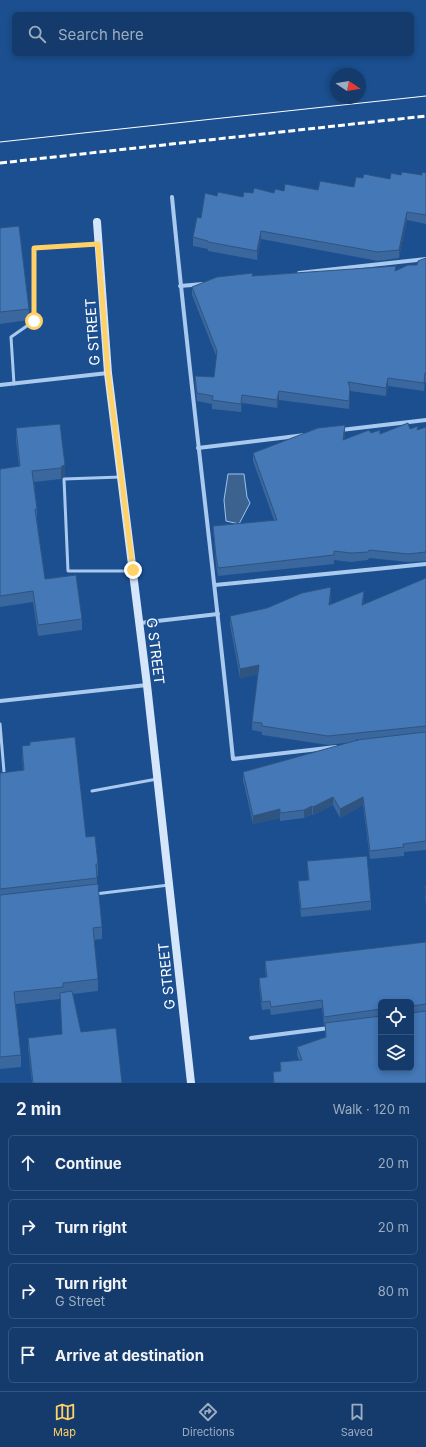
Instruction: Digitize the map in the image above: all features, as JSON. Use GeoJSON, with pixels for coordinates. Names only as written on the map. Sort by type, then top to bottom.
{"type":"FeatureCollection","features":[{"type":"Feature","properties":{"kind":"street"},"geometry":{"type":"LineString","coordinates":[[172,197],[180,286],[234,759],[341,747]]}},
{"type":"Feature","properties":{"kind":"street","name":"G STREET"},"geometry":{"type":"LineString","coordinates":[[97,222],[108,373],[140,623],[191,1083]]}},
{"type":"Feature","properties":{"kind":"street"},"geometry":{"type":"LineString","coordinates":[[291,274],[426,259]]}},
{"type":"Feature","properties":{"kind":"street"},"geometry":{"type":"LineString","coordinates":[[180,286],[212,283]]}},
{"type":"Feature","properties":{"kind":"street"},"geometry":{"type":"LineString","coordinates":[[0,385],[108,373]]}},
{"type":"Feature","properties":{"kind":"street"},"geometry":{"type":"LineString","coordinates":[[340,430],[426,420]]}},
{"type":"Feature","properties":{"kind":"street"},"geometry":{"type":"LineString","coordinates":[[198,448],[308,434]]}},
{"type":"Feature","properties":{"kind":"street"},"geometry":{"type":"LineString","coordinates":[[215,585],[426,564]]}},
{"type":"Feature","properties":{"kind":"street"},"geometry":{"type":"LineString","coordinates":[[140,623],[218,614]]}},
{"type":"Feature","properties":{"kind":"street"},"geometry":{"type":"LineString","coordinates":[[0,701],[147,685]]}},
{"type":"Feature","properties":{"kind":"street"},"geometry":{"type":"LineString","coordinates":[[251,1038],[335,1027]]}},
{"type":"Feature","properties":{"kind":"lane"},"geometry":{"type":"LineString","coordinates":[[14,384],[12,337],[34,321],[34,248],[98,244]]}},
{"type":"Feature","properties":{"kind":"lane"},"geometry":{"type":"LineString","coordinates":[[121,477],[64,479],[68,571],[133,570]]}},
{"type":"Feature","properties":{"kind":"lane"},"geometry":{"type":"LineString","coordinates":[[0,724],[4,772]]}},
{"type":"Feature","properties":{"kind":"lane"},"geometry":{"type":"LineString","coordinates":[[92,790],[157,779]]}},
{"type":"Feature","properties":{"kind":"lane"},"geometry":{"type":"LineString","coordinates":[[92,894],[169,886]]}},
{"type":"Feature","properties":{"kind":"water"},"geometry":{"type":"Polygon","coordinates":[[[228,474],[244,474],[247,497],[250,503],[239,524],[226,521],[224,500],[228,474]]]}},
{"type":"Feature","properties":{"kind":"building"},"geometry":{"type":"Polygon","coordinates":[[[402,172],[422,175],[422,172],[426,173],[426,215],[407,212],[399,250],[378,252],[261,231],[257,251],[208,242],[193,237],[197,217],[201,218],[205,193],[217,196],[218,192],[243,197],[244,192],[253,193],[254,188],[274,193],[275,189],[284,191],[285,184],[318,190],[320,181],[354,187],[356,177],[363,178],[364,174],[390,179],[391,173],[401,175],[402,172]]]}},
{"type":"Feature","properties":{"kind":"building"},"geometry":{"type":"Polygon","coordinates":[[[19,226],[29,309],[0,312],[0,228],[19,226]]]}},
{"type":"Feature","properties":{"kind":"building"},"geometry":{"type":"Polygon","coordinates":[[[426,258],[426,373],[424,383],[388,378],[386,388],[348,382],[350,388],[349,401],[279,391],[277,400],[242,395],[241,404],[212,400],[213,396],[197,393],[195,376],[214,377],[217,351],[192,287],[217,277],[253,273],[252,276],[396,266],[395,271],[408,265],[417,265],[418,261],[426,258]]]}},
{"type":"Feature","properties":{"kind":"building"},"geometry":{"type":"Polygon","coordinates":[[[408,423],[410,429],[418,426],[417,430],[426,427],[426,552],[408,554],[369,550],[368,552],[351,553],[334,551],[334,555],[218,568],[213,526],[277,520],[253,453],[318,428],[345,425],[343,440],[369,430],[371,433],[380,430],[380,434],[408,423]]]}},
{"type":"Feature","properties":{"kind":"building"},"geometry":{"type":"Polygon","coordinates":[[[60,424],[65,465],[61,468],[32,471],[37,509],[35,509],[45,579],[76,575],[82,619],[38,625],[33,591],[0,596],[0,469],[20,466],[16,428],[60,424]]]}},
{"type":"Feature","properties":{"kind":"building"},"geometry":{"type":"Polygon","coordinates":[[[426,578],[426,726],[328,736],[262,726],[262,723],[252,722],[259,665],[240,669],[230,616],[267,608],[302,593],[331,587],[329,605],[364,591],[362,605],[426,578]]]}},
{"type":"Feature","properties":{"kind":"building"},"geometry":{"type":"Polygon","coordinates":[[[426,732],[426,841],[403,844],[404,847],[370,851],[363,797],[340,809],[333,797],[304,810],[280,813],[280,809],[253,816],[243,772],[358,740],[356,740],[426,732]]]}},
{"type":"Feature","properties":{"kind":"building"},"geometry":{"type":"Polygon","coordinates":[[[75,737],[86,837],[95,836],[98,864],[96,864],[97,878],[0,889],[0,773],[24,770],[22,746],[30,745],[30,742],[75,737]]]}},
{"type":"Feature","properties":{"kind":"building"},"geometry":{"type":"Polygon","coordinates":[[[367,856],[371,901],[301,909],[298,881],[309,880],[307,861],[367,856]]]}},
{"type":"Feature","properties":{"kind":"building"},"geometry":{"type":"Polygon","coordinates":[[[98,884],[102,927],[93,928],[98,979],[63,983],[63,987],[14,992],[21,1055],[0,1057],[0,895],[98,884]]]}},
{"type":"Feature","properties":{"kind":"building"},"geometry":{"type":"Polygon","coordinates":[[[426,942],[426,1004],[414,1006],[414,999],[378,999],[378,1009],[324,1017],[322,1000],[271,1007],[270,1001],[262,1002],[259,978],[267,977],[265,961],[426,942]]]}},
{"type":"Feature","properties":{"kind":"building"},"geometry":{"type":"Polygon","coordinates":[[[72,991],[81,1032],[116,1028],[122,1083],[33,1083],[28,1038],[62,1034],[60,993],[72,991]]]}},
{"type":"Feature","properties":{"kind":"building"},"geometry":{"type":"Polygon","coordinates":[[[426,1011],[426,1083],[274,1083],[273,1072],[281,1071],[280,1062],[302,1060],[297,1047],[326,1037],[325,1023],[378,1016],[378,1071],[414,1071],[414,1013],[426,1011]]]}},
{"type":"Feature","properties":{"kind":"tram line"},"geometry":{"type":"LineString","coordinates":[[0,142],[426,96]]}},
{"type":"Feature","properties":{"kind":"railway"},"geometry":{"type":"LineString","coordinates":[[0,163],[426,116]]}},
{"type":"Feature","properties":{"kind":"route"},"geometry":{"type":"LineString","coordinates":[[34,321],[34,248],[98,244],[108,373],[133,570]]}}]}
